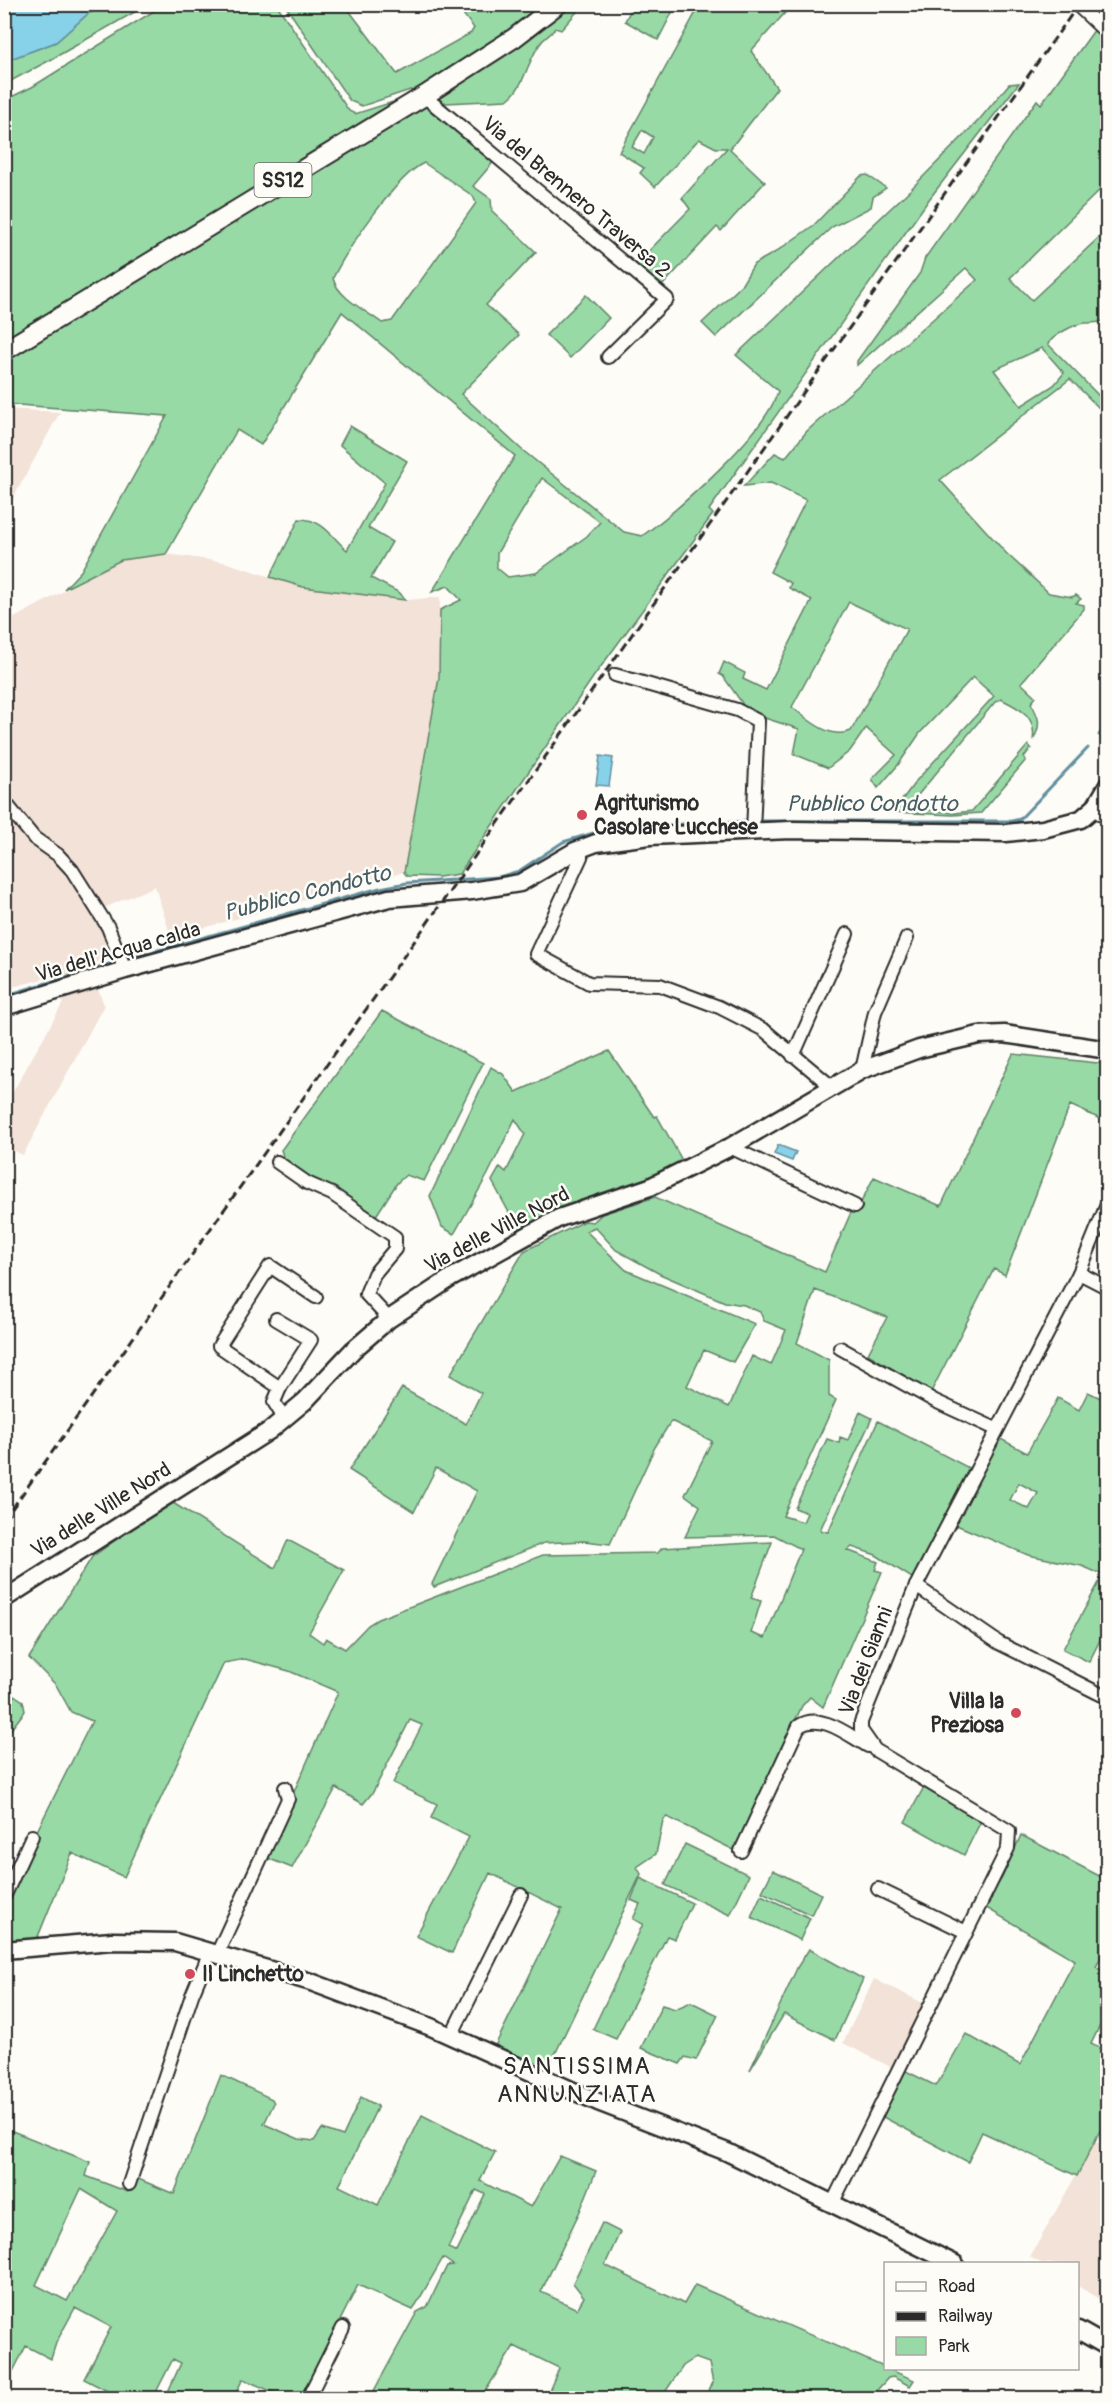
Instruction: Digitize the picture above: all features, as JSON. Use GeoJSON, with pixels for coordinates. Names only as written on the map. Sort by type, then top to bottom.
{"type":"FeatureCollection","features":[{"type":"Feature","properties":{"kind":"main road","name":"SS12"},"geometry":{"type":"LineString","coordinates":[[4,351],[424,96],[514,38],[558,4]]}},
{"type":"Feature","properties":{"kind":"street"},"geometry":{"type":"LineString","coordinates":[[1076,4],[1107,31]]}},
{"type":"Feature","properties":{"kind":"street","name":"Via del Brennero Traversa 2"},"geometry":{"type":"LineString","coordinates":[[424,96],[667,299],[608,357]]}},
{"type":"Feature","properties":{"kind":"street"},"geometry":{"type":"LineString","coordinates":[[615,675],[737,710],[758,721],[753,828]]}},
{"type":"Feature","properties":{"kind":"street","name":"Via dell'Acqua calda"},"geometry":{"type":"LineString","coordinates":[[4,1007],[122,963],[389,898],[506,886],[527,879],[596,843],[650,836],[753,828],[1006,833],[1063,826],[1101,814],[1107,785]]}},
{"type":"Feature","properties":{"kind":"street"},"geometry":{"type":"LineString","coordinates":[[4,801],[34,838],[58,855],[72,870],[108,927],[122,963]]}},
{"type":"Feature","properties":{"kind":"street"},"geometry":{"type":"LineString","coordinates":[[581,849],[581,857],[536,954],[589,984],[660,985],[719,1007],[764,1030],[832,1087]]}},
{"type":"Feature","properties":{"kind":"street"},"geometry":{"type":"LineString","coordinates":[[793,1056],[847,934]]}},
{"type":"Feature","properties":{"kind":"street"},"geometry":{"type":"LineString","coordinates":[[862,1070],[875,1012],[907,938]]}},
{"type":"Feature","properties":{"kind":"street","name":"Via delle Ville Nord"},"geometry":{"type":"LineString","coordinates":[[4,1599],[269,1431],[389,1318],[451,1278],[559,1218],[650,1187],[730,1147],[862,1070],[909,1052],[979,1035],[1004,1034],[1107,1050]]}},
{"type":"Feature","properties":{"kind":"street"},"geometry":{"type":"LineString","coordinates":[[730,1147],[855,1206]]}},
{"type":"Feature","properties":{"kind":"street"},"geometry":{"type":"LineString","coordinates":[[277,1162],[307,1183],[332,1194],[395,1237],[395,1249],[374,1274],[366,1294],[389,1318]]}},
{"type":"Feature","properties":{"kind":"street","name":"Via dei Gianni"},"geometry":{"type":"LineString","coordinates":[[874,1750],[861,1730],[861,1722],[916,1586],[1079,1273],[1107,1202]]}},
{"type":"Feature","properties":{"kind":"street"},"geometry":{"type":"LineString","coordinates":[[280,1388],[219,1346],[270,1266],[316,1297]]}},
{"type":"Feature","properties":{"kind":"street"},"geometry":{"type":"LineString","coordinates":[[1079,1273],[1107,1288]]}},
{"type":"Feature","properties":{"kind":"street"},"geometry":{"type":"LineString","coordinates":[[276,1318],[311,1340],[280,1388],[274,1402],[284,1418]]}},
{"type":"Feature","properties":{"kind":"street"},"geometry":{"type":"LineString","coordinates":[[840,1348],[935,1401],[996,1429]]}},
{"type":"Feature","properties":{"kind":"street"},"geometry":{"type":"LineString","coordinates":[[916,1586],[999,1643],[1104,1696]]}},
{"type":"Feature","properties":{"kind":"street"},"geometry":{"type":"LineString","coordinates":[[741,1851],[799,1726],[807,1721],[817,1720],[836,1728],[1009,1831],[1008,1848],[833,2202]]}},
{"type":"Feature","properties":{"kind":"street"},"geometry":{"type":"LineString","coordinates":[[129,2184],[192,1995],[288,1800],[285,1788]]}},
{"type":"Feature","properties":{"kind":"street"},"geometry":{"type":"LineString","coordinates":[[4,1897],[32,1836]]}},
{"type":"Feature","properties":{"kind":"street"},"geometry":{"type":"LineString","coordinates":[[878,1889],[966,1932]]}},
{"type":"Feature","properties":{"kind":"street"},"geometry":{"type":"LineString","coordinates":[[451,2036],[521,1895]]}},
{"type":"Feature","properties":{"kind":"street"},"geometry":{"type":"LineString","coordinates":[[4,1950],[112,1941],[176,1941],[311,1982],[451,2036],[598,2102],[727,2152],[833,2202],[951,2262]]}},
{"type":"Feature","properties":{"kind":"street"},"geometry":{"type":"LineString","coordinates":[[308,2398],[343,2328]]}},
{"type":"Feature","properties":{"kind":"street"},"geometry":{"type":"LineString","coordinates":[[1079,2331],[1107,2347]]}},
{"type":"Feature","properties":{"kind":"shaded area"},"geometry":{"type":"Polygon","coordinates":[[[4,409],[60,412],[5,513],[4,409]]]}},
{"type":"Feature","properties":{"kind":"shaded area"},"geometry":{"type":"Polygon","coordinates":[[[159,553],[224,562],[303,587],[408,600],[440,597],[439,678],[404,872],[171,937],[155,886],[104,908],[124,957],[89,964],[104,1005],[23,1155],[5,1146],[5,1106],[63,1003],[54,976],[5,989],[5,623],[121,560],[159,553]]]}},
{"type":"Feature","properties":{"kind":"shaded area"},"geometry":{"type":"Polygon","coordinates":[[[874,1979],[923,2003],[891,2067],[843,2043],[874,1979]]]}},
{"type":"Feature","properties":{"kind":"shaded area"},"geometry":{"type":"Polygon","coordinates":[[[1095,2141],[1107,2147],[1107,2304],[1079,2287],[1079,2262],[1039,2262],[1030,2257],[1095,2141]]]}},
{"type":"Feature","properties":{"kind":"green space"},"geometry":{"type":"Polygon","coordinates":[[[165,4],[277,5],[349,111],[355,114],[409,97],[5,343],[5,100],[32,87],[165,4]]]}},
{"type":"Feature","properties":{"kind":"green space"},"geometry":{"type":"Polygon","coordinates":[[[634,4],[676,5],[658,40],[625,21],[634,4]]]}},
{"type":"Feature","properties":{"kind":"green space"},"geometry":{"type":"Polygon","coordinates":[[[111,5],[147,5],[5,84],[5,61],[56,42],[89,13],[111,5]]]}},
{"type":"Feature","properties":{"kind":"green space"},"geometry":{"type":"Polygon","coordinates":[[[285,5],[345,5],[397,74],[471,33],[474,28],[456,5],[547,5],[507,35],[414,91],[410,90],[362,106],[350,101],[285,5]]]}},
{"type":"Feature","properties":{"kind":"green space"},"geometry":{"type":"Polygon","coordinates":[[[567,5],[583,5],[561,30],[555,28],[542,41],[518,88],[507,100],[446,103],[438,99],[439,95],[536,29],[567,5]]]}},
{"type":"Feature","properties":{"kind":"green space"},"geometry":{"type":"Polygon","coordinates":[[[700,5],[792,5],[751,51],[777,88],[730,149],[765,182],[721,231],[717,227],[660,288],[634,266],[690,209],[682,198],[727,148],[716,148],[699,139],[655,187],[640,173],[644,168],[619,152],[700,5]],[[642,130],[632,147],[644,154],[653,137],[642,130]]]}},
{"type":"Feature","properties":{"kind":"green space"},"geometry":{"type":"Polygon","coordinates":[[[1095,29],[1107,42],[1107,150],[1099,158],[1107,167],[1107,183],[1010,278],[1032,300],[1107,230],[1107,318],[1070,328],[1048,344],[1101,398],[1107,394],[1107,416],[1070,379],[940,480],[1006,553],[1049,593],[1072,597],[1076,595],[1081,599],[1076,603],[1084,605],[1084,609],[1021,683],[1036,697],[1031,703],[1038,721],[1038,730],[1033,740],[1032,725],[1025,714],[1001,699],[995,702],[908,807],[954,813],[972,811],[1028,745],[1031,748],[1024,757],[1026,760],[981,813],[953,815],[893,812],[916,781],[994,696],[973,677],[920,733],[898,765],[878,788],[872,779],[896,755],[866,728],[850,751],[828,768],[794,754],[799,729],[743,711],[742,703],[723,676],[719,674],[724,662],[745,673],[743,679],[766,690],[812,600],[789,588],[791,583],[770,572],[806,500],[771,483],[744,486],[775,453],[785,458],[807,431],[977,280],[966,268],[857,365],[857,361],[920,273],[925,258],[1037,100],[1041,104],[1095,29]],[[1042,348],[994,370],[1021,406],[1054,385],[1064,373],[1042,348]],[[849,602],[792,707],[805,718],[835,733],[851,731],[907,629],[849,602]]]}},
{"type":"Feature","properties":{"kind":"green space"},"geometry":{"type":"Polygon","coordinates":[[[1019,83],[930,198],[709,510],[713,514],[594,676],[459,874],[439,877],[407,876],[404,872],[439,678],[440,610],[461,600],[448,586],[432,592],[515,456],[342,312],[261,445],[237,430],[166,554],[121,560],[64,589],[81,571],[167,416],[5,404],[4,359],[425,104],[495,160],[473,186],[491,199],[492,211],[536,252],[486,305],[519,335],[461,394],[521,449],[624,532],[642,536],[698,490],[740,448],[770,408],[778,391],[736,355],[911,189],[979,120],[1009,84],[1019,83]],[[424,163],[400,182],[373,215],[333,278],[340,292],[382,323],[392,321],[476,203],[473,196],[424,163]],[[542,478],[497,553],[497,568],[508,577],[536,573],[587,536],[600,522],[542,478]]]}},
{"type":"Feature","properties":{"kind":"green space"},"geometry":{"type":"Polygon","coordinates":[[[867,175],[886,188],[873,197],[871,207],[832,227],[716,337],[702,323],[741,286],[754,264],[814,225],[861,176],[867,175]]]}},
{"type":"Feature","properties":{"kind":"green space"},"geometry":{"type":"Polygon","coordinates":[[[586,295],[609,318],[570,358],[546,335],[586,295]]]}},
{"type":"Feature","properties":{"kind":"green space"},"geometry":{"type":"Polygon","coordinates":[[[350,426],[407,461],[368,528],[392,542],[371,578],[400,593],[405,600],[303,587],[270,577],[299,519],[321,525],[347,550],[385,483],[340,445],[350,426]]]}},
{"type":"Feature","properties":{"kind":"green space"},"geometry":{"type":"Polygon","coordinates":[[[382,1011],[483,1063],[424,1181],[406,1175],[397,1183],[374,1219],[285,1161],[281,1150],[382,1011]]]}},
{"type":"Feature","properties":{"kind":"green space"},"geometry":{"type":"Polygon","coordinates":[[[609,1051],[654,1117],[657,1116],[683,1162],[634,1188],[554,1211],[519,1231],[492,1181],[500,1167],[506,1172],[525,1134],[515,1119],[488,1174],[454,1234],[442,1227],[430,1196],[491,1067],[503,1074],[516,1092],[609,1051]]]}},
{"type":"Feature","properties":{"kind":"green space"},"geometry":{"type":"Polygon","coordinates":[[[1013,1054],[1107,1064],[1107,1122],[1070,1105],[1005,1275],[994,1269],[931,1392],[868,1354],[887,1317],[815,1290],[797,1343],[829,1360],[829,1396],[836,1400],[783,1516],[803,1522],[807,1513],[795,1508],[827,1439],[839,1443],[840,1437],[848,1440],[860,1412],[872,1418],[820,1530],[828,1532],[878,1421],[969,1468],[915,1580],[876,1555],[852,1547],[847,1550],[878,1562],[875,1570],[882,1572],[823,1707],[810,1697],[802,1706],[734,1850],[667,1817],[663,1820],[656,1854],[637,1867],[641,1874],[547,2071],[494,2048],[562,1909],[490,1873],[452,1953],[416,1936],[469,1837],[431,1818],[437,1804],[393,1783],[422,1725],[410,1720],[373,1792],[363,1804],[336,1788],[292,1868],[265,1857],[338,1692],[289,1671],[245,1659],[224,1663],[124,1877],[72,1853],[37,1939],[5,1943],[5,1905],[37,1831],[92,1721],[71,1712],[56,1685],[29,1658],[92,1557],[170,1501],[275,1568],[288,1540],[344,1570],[309,1633],[323,1643],[326,1638],[345,1649],[368,1625],[378,1619],[543,1555],[658,1553],[662,1548],[772,1542],[751,1598],[761,1601],[751,1633],[765,1638],[801,1549],[774,1535],[685,1537],[700,1506],[685,1495],[712,1441],[671,1421],[655,1447],[610,1544],[584,1541],[544,1543],[434,1587],[432,1584],[477,1491],[436,1468],[414,1512],[349,1470],[402,1388],[466,1424],[481,1393],[450,1375],[524,1251],[585,1221],[593,1222],[602,1214],[655,1197],[825,1272],[852,1210],[856,1212],[874,1177],[941,1206],[1013,1054]],[[595,1227],[586,1231],[626,1270],[755,1324],[733,1362],[704,1350],[687,1386],[729,1407],[752,1356],[771,1365],[786,1330],[764,1321],[760,1312],[744,1305],[725,1302],[660,1274],[616,1250],[595,1227]]]}},
{"type":"Feature","properties":{"kind":"green space"},"geometry":{"type":"Polygon","coordinates":[[[1088,1392],[1107,1401],[1107,1626],[1089,1662],[1063,1649],[1103,1575],[1082,1566],[1028,1555],[954,1524],[999,1438],[1027,1453],[1058,1398],[1079,1410],[1088,1392]],[[1019,1483],[1010,1500],[1029,1509],[1038,1493],[1019,1483]]]}},
{"type":"Feature","properties":{"kind":"green space"},"geometry":{"type":"Polygon","coordinates":[[[5,1689],[23,1701],[25,1711],[5,1737],[5,1689]]]}},
{"type":"Feature","properties":{"kind":"green space"},"geometry":{"type":"Polygon","coordinates":[[[924,1787],[981,1821],[964,1855],[905,1822],[924,1787]]]}},
{"type":"Feature","properties":{"kind":"green space"},"geometry":{"type":"Polygon","coordinates":[[[1021,1835],[1107,1880],[1107,1945],[1096,1967],[1107,1973],[1107,2011],[1091,2044],[1107,2052],[1107,2117],[1077,2176],[982,2132],[968,2162],[879,2115],[902,2069],[936,2086],[966,2034],[1020,2065],[1075,1960],[983,1906],[1002,1878],[1021,1835]]]}},
{"type":"Feature","properties":{"kind":"green space"},"geometry":{"type":"Polygon","coordinates":[[[685,1844],[749,1875],[730,1915],[665,1885],[685,1844]]]}},
{"type":"Feature","properties":{"kind":"green space"},"geometry":{"type":"Polygon","coordinates":[[[773,1870],[821,1894],[811,1915],[762,1892],[773,1870]]]}},
{"type":"Feature","properties":{"kind":"green space"},"geometry":{"type":"Polygon","coordinates":[[[640,1878],[692,1903],[675,1939],[667,1936],[616,2039],[593,2029],[643,1924],[633,1919],[640,1904],[631,1900],[640,1878]]]}},
{"type":"Feature","properties":{"kind":"green space"},"geometry":{"type":"Polygon","coordinates":[[[761,1895],[810,1918],[800,1940],[751,1917],[761,1895]]]}},
{"type":"Feature","properties":{"kind":"green space"},"geometry":{"type":"Polygon","coordinates":[[[809,1949],[863,1979],[835,2040],[784,2014],[750,2070],[798,1966],[809,1949]]]}},
{"type":"Feature","properties":{"kind":"green space"},"geometry":{"type":"Polygon","coordinates":[[[691,2002],[718,2015],[696,2060],[685,2057],[680,2064],[641,2048],[662,2005],[675,2009],[691,2002]]]}},
{"type":"Feature","properties":{"kind":"green space"},"geometry":{"type":"Polygon","coordinates":[[[221,2075],[272,2099],[274,2103],[264,2124],[299,2139],[314,2141],[322,2129],[343,2136],[361,2097],[378,2106],[339,2186],[378,2205],[422,2115],[495,2152],[480,2181],[531,2207],[560,2156],[596,2171],[580,2211],[541,2292],[577,2309],[584,2297],[573,2283],[602,2223],[620,2232],[605,2265],[684,2304],[695,2285],[884,2367],[884,2370],[891,2370],[914,2380],[910,2386],[893,2377],[888,2378],[870,2398],[704,2398],[713,2383],[709,2363],[695,2358],[683,2366],[661,2398],[643,2398],[643,2395],[641,2398],[546,2398],[559,2368],[514,2346],[481,2398],[370,2398],[417,2312],[427,2307],[447,2266],[453,2265],[443,2258],[413,2310],[358,2285],[301,2398],[287,2398],[243,2379],[233,2398],[176,2398],[167,2394],[181,2363],[173,2359],[153,2398],[121,2398],[84,2379],[111,2327],[75,2308],[56,2343],[51,2359],[26,2346],[5,2387],[5,2128],[90,2162],[86,2176],[128,2192],[136,2178],[174,2194],[221,2075]],[[81,2189],[36,2285],[67,2301],[117,2211],[81,2189]],[[476,2190],[448,2248],[457,2252],[485,2194],[476,2190]]]}},
{"type":"Feature","properties":{"kind":"water"},"geometry":{"type":"Polygon","coordinates":[[[5,4],[111,5],[89,13],[56,42],[5,61],[5,4]]]}},
{"type":"Feature","properties":{"kind":"water"},"geometry":{"type":"Polygon","coordinates":[[[600,756],[613,758],[609,786],[596,785],[600,756]]]}},
{"type":"Feature","properties":{"kind":"water"},"geometry":{"type":"Polygon","coordinates":[[[778,1145],[796,1152],[792,1161],[774,1154],[778,1145]]]}},
{"type":"Feature","properties":{"kind":"waterway","name":"Pubblico Condotto"},"geometry":{"type":"LineString","coordinates":[[1099,735],[1108,725]]}},
{"type":"Feature","properties":{"kind":"waterway","name":"Pubblico Condotto"},"geometry":{"type":"LineString","coordinates":[[758,821],[1012,821],[1020,819],[1088,748]]}},
{"type":"Feature","properties":{"kind":"waterway","name":"Pubblico Condotto"},"geometry":{"type":"LineString","coordinates":[[126,959],[380,888],[407,883],[499,877],[519,871],[563,842],[597,832],[682,824],[751,821]]}},
{"type":"Feature","properties":{"kind":"waterway","name":"Pubblico Condotto"},"geometry":{"type":"LineString","coordinates":[[4,996],[119,961]]}},
{"type":"Feature","properties":{"kind":"railway"},"geometry":{"type":"LineString","coordinates":[[4,1520],[1079,4]]}},
{"type":"Feature","properties":{"kind":"place","name":"Agriturismo Casolare Lucchese"},"geometry":{"type":"Point","coordinates":[582,815]}},
{"type":"Feature","properties":{"kind":"place","name":"Villa la Preziosa"},"geometry":{"type":"Point","coordinates":[1016,1713]}},
{"type":"Feature","properties":{"kind":"place","name":"Il Linchetto"},"geometry":{"type":"Point","coordinates":[190,1974]}},
{"type":"Feature","properties":{"kind":"district","name":"SANTISSIMA ANNUNZIATA"},"geometry":{"type":"Point","coordinates":[577,2080]}}]}
